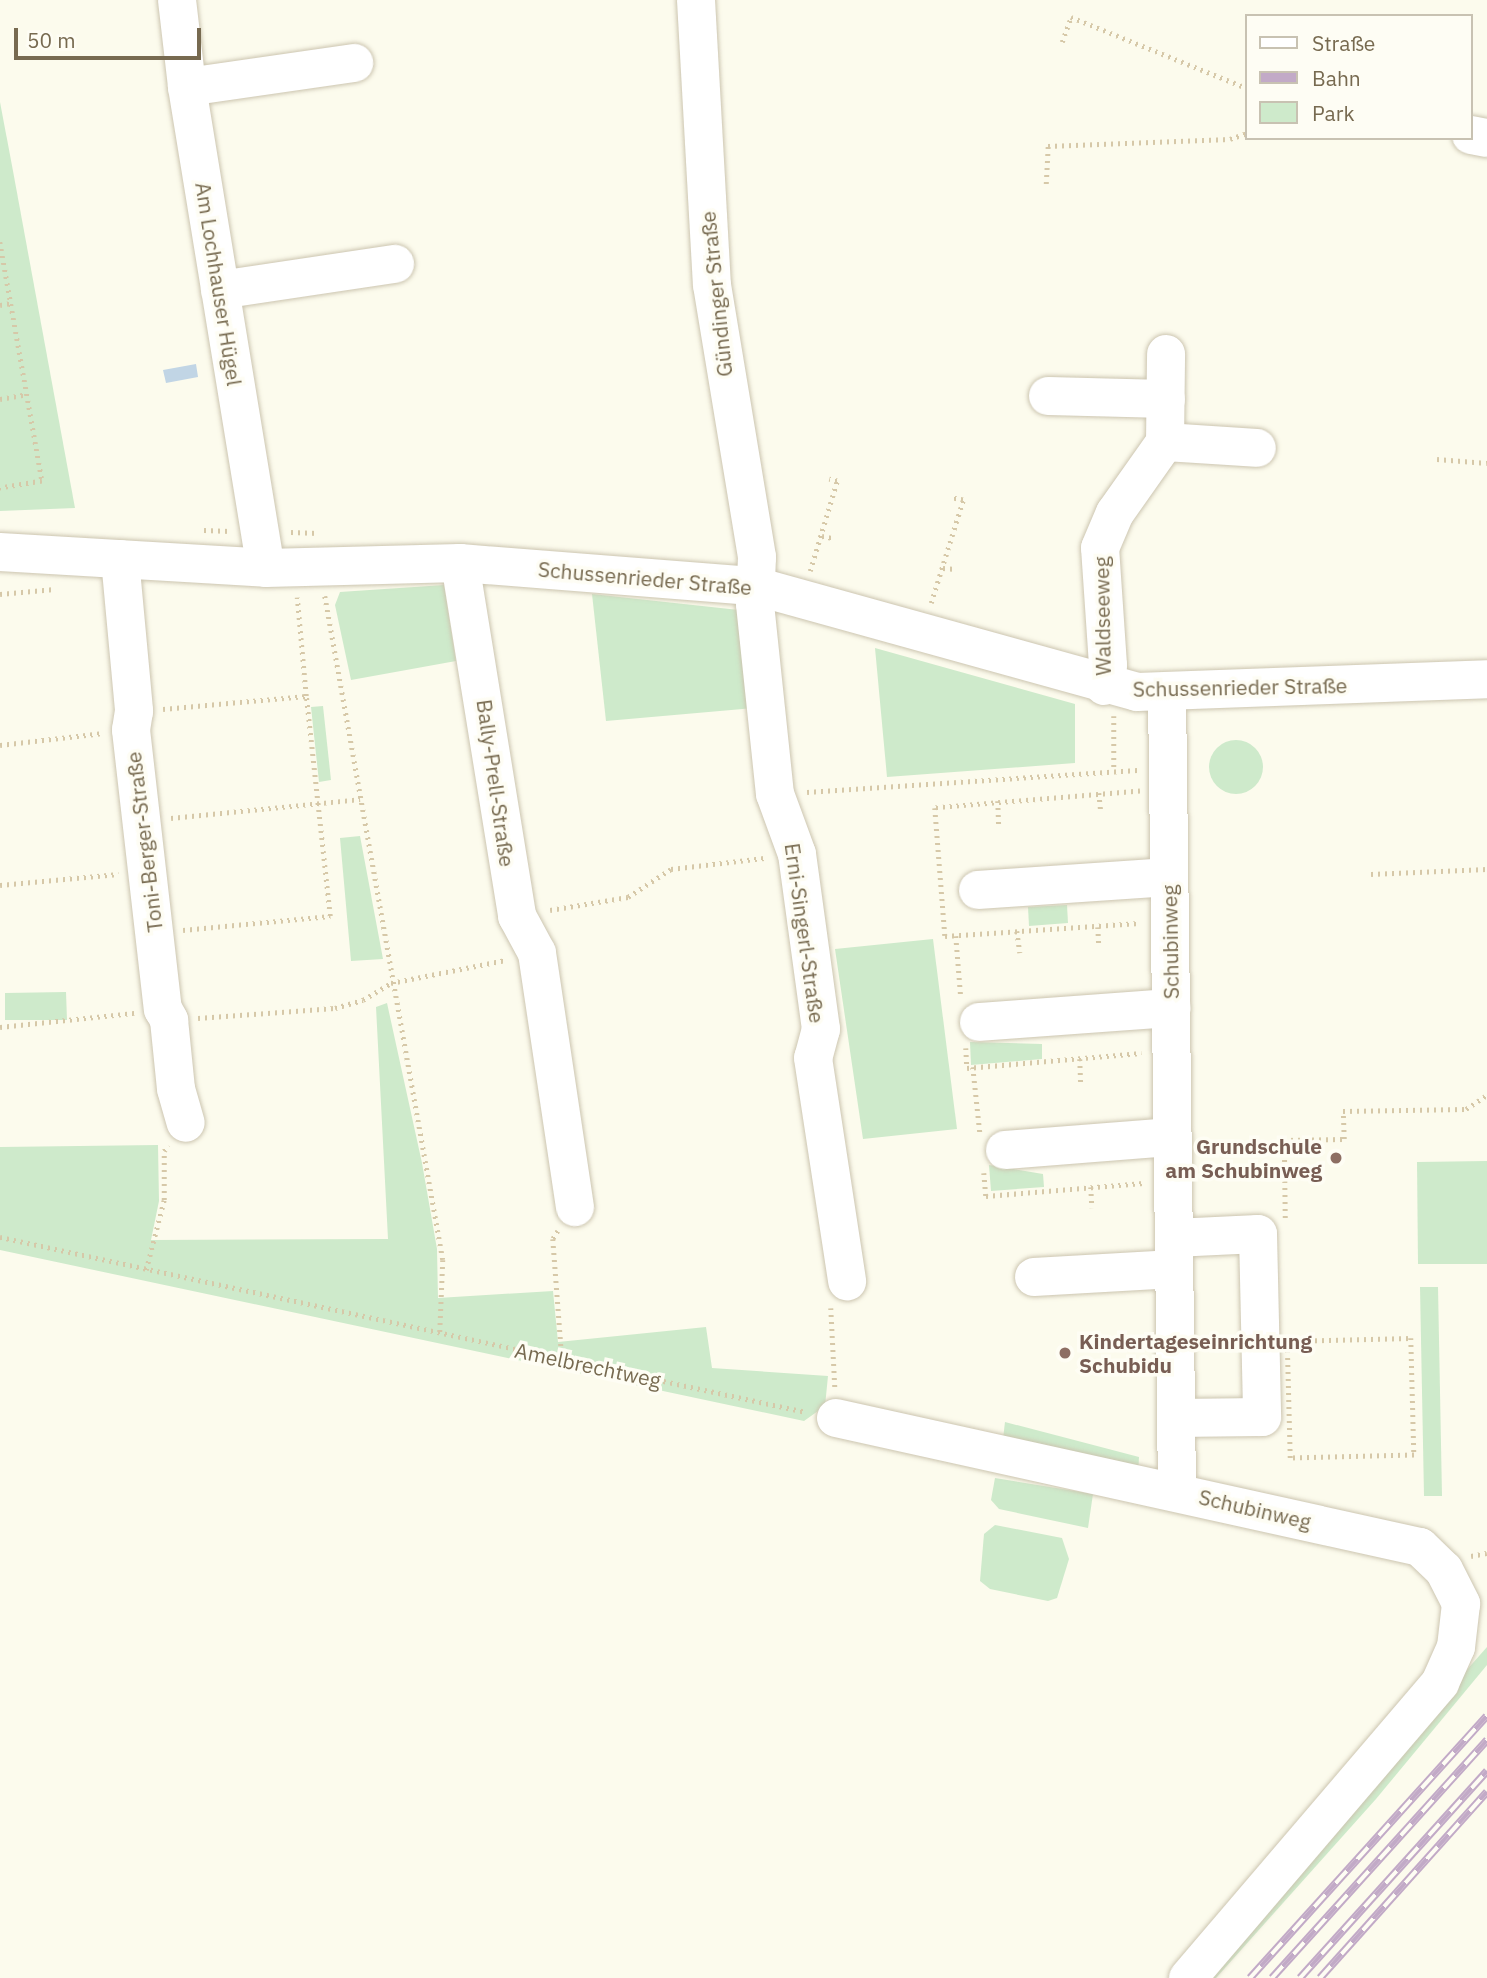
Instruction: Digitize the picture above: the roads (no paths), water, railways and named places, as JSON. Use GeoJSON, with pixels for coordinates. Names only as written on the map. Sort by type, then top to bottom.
{"type":"FeatureCollection","features":[{"type":"Feature","properties":{"kind":"street","name":"Am Lochhauser Hügel"},"geometry":{"type":"LineString","coordinates":[[177,0],[187,87],[220,290],[295,573]]}},
{"type":"Feature","properties":{"kind":"street","name":"Gündinger Straße"},"geometry":{"type":"LineString","coordinates":[[696,0],[712,285],[749,432],[757,557],[755,586]]}},
{"type":"Feature","properties":{"kind":"street"},"geometry":{"type":"LineString","coordinates":[[187,87],[354,62]]}},
{"type":"Feature","properties":{"kind":"street"},"geometry":{"type":"LineString","coordinates":[[220,290],[395,264]]}},
{"type":"Feature","properties":{"kind":"street"},"geometry":{"type":"LineString","coordinates":[[1166,354],[1165,442],[1257,448]]}},
{"type":"Feature","properties":{"kind":"street"},"geometry":{"type":"LineString","coordinates":[[1048,396],[1166,399]]}},
{"type":"Feature","properties":{"kind":"street","name":"Waldseeweg"},"geometry":{"type":"LineString","coordinates":[[1109,697],[1100,548],[1115,513],[1165,442]]}},
{"type":"Feature","properties":{"kind":"street","name":"Schussenrieder Straße"},"geometry":{"type":"LineString","coordinates":[[0,552],[295,573],[460,562],[755,586],[1109,697],[1487,679]]}},
{"type":"Feature","properties":{"kind":"street","name":"Toni-Berger-Straße"},"geometry":{"type":"LineString","coordinates":[[120,559],[147,871],[176,1089],[186,1123]]}},
{"type":"Feature","properties":{"kind":"street","name":"Bally-Prell-Straße"},"geometry":{"type":"LineString","coordinates":[[460,562],[517,916],[537,954],[575,1208]]}},
{"type":"Feature","properties":{"kind":"street","name":"Erni-Singerl-Straße"},"geometry":{"type":"LineString","coordinates":[[755,586],[775,794],[797,854],[821,1028],[813,1058],[847,1281]]}},
{"type":"Feature","properties":{"kind":"street","name":"Schubinweg"},"geometry":{"type":"LineString","coordinates":[[1167,693],[1158,894],[1171,1008],[1163,1155],[1174,1253],[1177,1492],[1420,1546],[1444,1570],[1461,1604],[1456,1647],[1440,1683],[1188,1978]]}},
{"type":"Feature","properties":{"kind":"street"},"geometry":{"type":"LineString","coordinates":[[978,890],[1158,894]]}},
{"type":"Feature","properties":{"kind":"street"},"geometry":{"type":"LineString","coordinates":[[979,1022],[1171,1008]]}},
{"type":"Feature","properties":{"kind":"street"},"geometry":{"type":"LineString","coordinates":[[1006,1150],[1163,1155]]}},
{"type":"Feature","properties":{"kind":"street"},"geometry":{"type":"LineString","coordinates":[[1034,1277],[1174,1253],[1258,1234],[1262,1417],[1176,1418]]}},
{"type":"Feature","properties":{"kind":"street"},"geometry":{"type":"LineString","coordinates":[[836,1418],[1177,1492]]}},
{"type":"Feature","properties":{"kind":"water"},"geometry":{"type":"Polygon","coordinates":[[[196,364],[198,377],[166,383],[163,370],[196,364]]]}},
{"type":"Feature","properties":{"kind":"railway"},"geometry":{"type":"LineString","coordinates":[[1250,1978],[1487,1716]]}},
{"type":"Feature","properties":{"kind":"railway"},"geometry":{"type":"LineString","coordinates":[[1272,1978],[1487,1740]]}},
{"type":"Feature","properties":{"kind":"railway"},"geometry":{"type":"LineString","coordinates":[[1300,1978],[1487,1771]]}},
{"type":"Feature","properties":{"kind":"railway"},"geometry":{"type":"LineString","coordinates":[[1320,1978],[1487,1792]]}},
{"type":"Feature","properties":{"kind":"place","name":"Grundschule am Schubinweg"},"geometry":{"type":"Point","coordinates":[1336,1158]}},
{"type":"Feature","properties":{"kind":"place","name":"Kindertageseinrichtung Schubidu"},"geometry":{"type":"Point","coordinates":[1065,1353]}}]}
